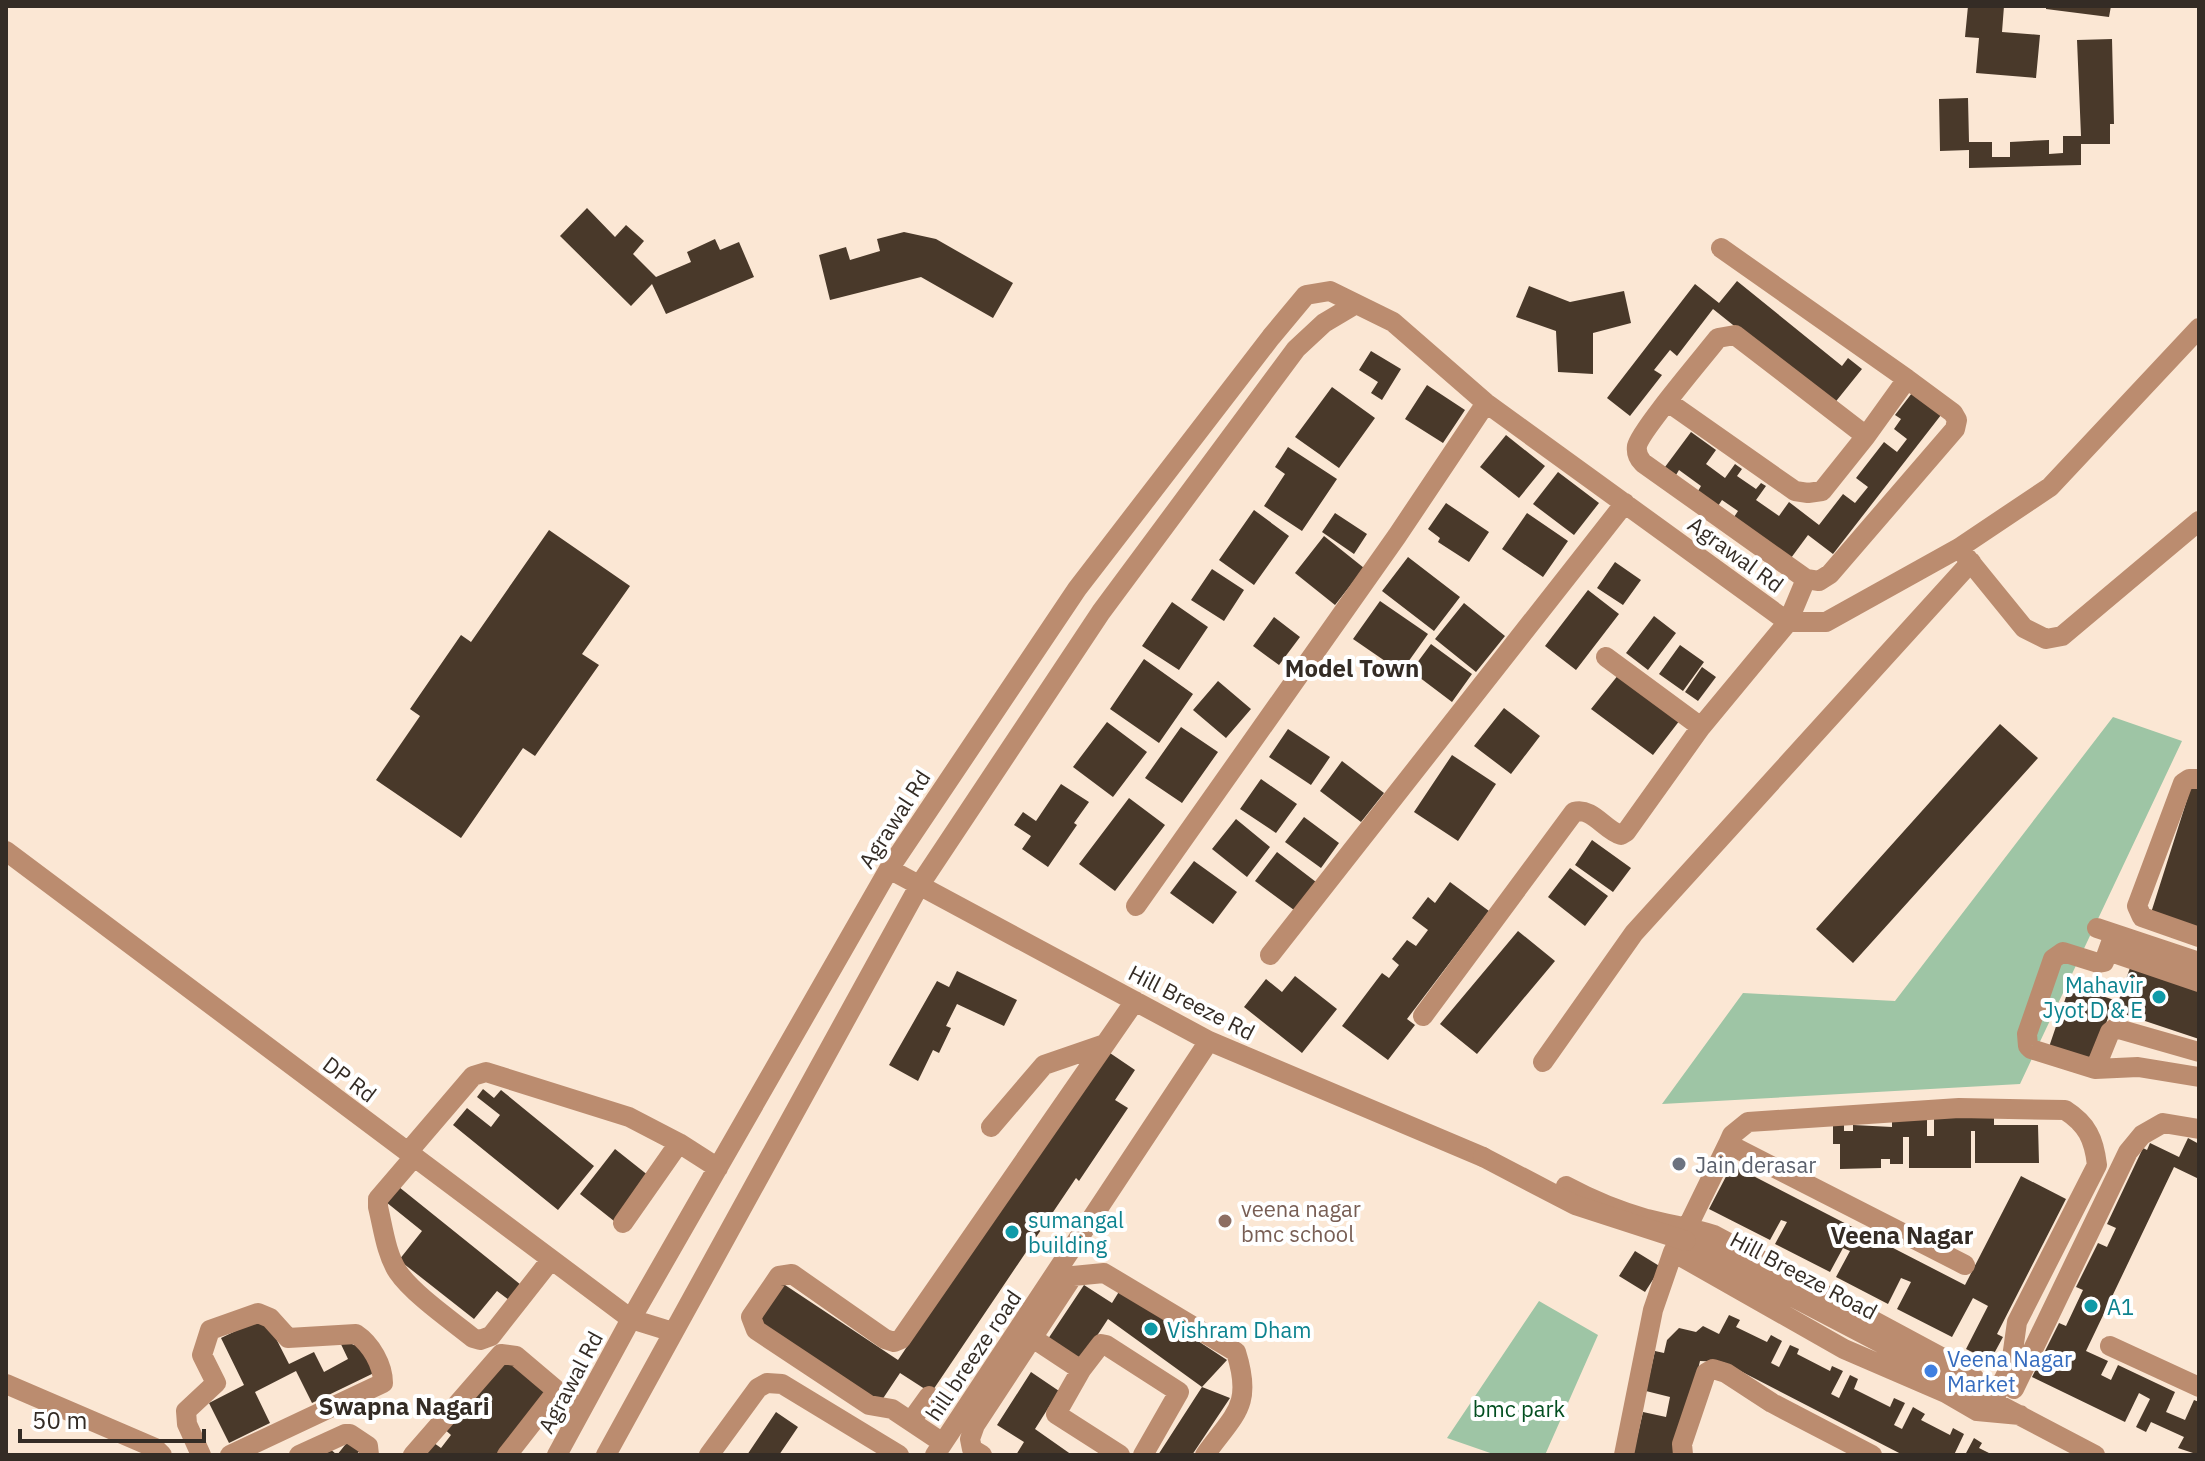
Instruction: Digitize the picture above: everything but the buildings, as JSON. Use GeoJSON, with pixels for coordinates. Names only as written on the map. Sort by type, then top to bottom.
{"type":"FeatureCollection","features":[{"type":"Feature","properties":{"kind":"street"},"geometry":{"type":"LineString","coordinates":[[1721,248],[1953,413],[1957,420],[1955,429],[1830,574],[1819,581],[1806,579],[1638,457],[1637,446],[1642,436],[1718,338],[1735,335],[1866,436]]}},
{"type":"Feature","properties":{"kind":"street","name":"Agrawal Rd"},"geometry":{"type":"LineString","coordinates":[[557,1455],[631,1319],[889,869],[1077,589],[1306,295],[1330,291],[1393,322],[1486,403],[1788,622],[1826,622],[1965,555],[2050,487],[2199,328]]}},
{"type":"Feature","properties":{"kind":"street"},"geometry":{"type":"LineString","coordinates":[[606,1455],[919,886],[1101,612],[1287,362],[1324,323],[1356,304]]}},
{"type":"Feature","properties":{"kind":"street"},"geometry":{"type":"LineString","coordinates":[[1668,402],[1795,491],[1808,493],[1822,491],[1907,379]]}},
{"type":"Feature","properties":{"kind":"street"},"geometry":{"type":"LineString","coordinates":[[1136,906],[1397,536],[1486,403]]}},
{"type":"Feature","properties":{"kind":"street"},"geometry":{"type":"LineString","coordinates":[[1270,955],[1625,503]]}},
{"type":"Feature","properties":{"kind":"street"},"geometry":{"type":"LineString","coordinates":[[1543,1062],[1634,933],[1965,555],[2024,628],[2046,639],[2062,636],[2199,521]]}},
{"type":"Feature","properties":{"kind":"street"},"geometry":{"type":"LineString","coordinates":[[1423,1016],[1574,812],[1588,812],[1615,833],[1621,835],[1626,832],[1701,727],[1788,622],[1806,579]]}},
{"type":"Feature","properties":{"kind":"street"},"geometry":{"type":"LineString","coordinates":[[1606,657],[1701,727]]}},
{"type":"Feature","properties":{"kind":"street"},"geometry":{"type":"LineString","coordinates":[[2199,779],[2189,779],[2183,783],[2137,906],[2142,917],[2199,937]]}},
{"type":"Feature","properties":{"kind":"street","name":"DP Rd"},"geometry":{"type":"LineString","coordinates":[[6,851],[550,1261],[631,1319],[673,1332]]}},
{"type":"Feature","properties":{"kind":"street","name":"Hill Breeze Rd"},"geometry":{"type":"LineString","coordinates":[[889,869],[1209,1041],[1483,1157]]}},
{"type":"Feature","properties":{"kind":"street"},"geometry":{"type":"LineString","coordinates":[[2107,938],[2199,962]]}},
{"type":"Feature","properties":{"kind":"street"},"geometry":{"type":"LineString","coordinates":[[2107,938],[2199,982]]}},
{"type":"Feature","properties":{"kind":"street"},"geometry":{"type":"LineString","coordinates":[[2107,938],[2104,962],[2063,952],[2053,959],[2026,1041],[2031,1049],[2095,1069],[2138,1067],[2199,1077]]}},
{"type":"Feature","properties":{"kind":"street"},"geometry":{"type":"LineString","coordinates":[[939,1449],[911,1421],[892,1409],[869,1405],[756,1330],[751,1317],[779,1276],[792,1274],[885,1339],[894,1342],[901,1339],[1135,1001]]}},
{"type":"Feature","properties":{"kind":"street"},"geometry":{"type":"LineString","coordinates":[[2095,1069],[2110,1032],[2115,1028],[2199,1052]]}},
{"type":"Feature","properties":{"kind":"street","name":"hill breeze road"},"geometry":{"type":"LineString","coordinates":[[939,1449],[1025,1333],[1209,1041]]}},
{"type":"Feature","properties":{"kind":"street"},"geometry":{"type":"LineString","coordinates":[[991,1127],[1044,1065],[1105,1044]]}},
{"type":"Feature","properties":{"kind":"street"},"geometry":{"type":"LineString","coordinates":[[550,1261],[491,1336],[480,1340],[473,1338],[409,1284],[398,1272],[391,1256],[378,1199],[473,1076],[486,1072],[629,1117],[718,1168]]}},
{"type":"Feature","properties":{"kind":"street"},"geometry":{"type":"LineString","coordinates":[[1624,1455],[1653,1310],[1732,1135],[1748,1122],[1982,1108],[2065,1110],[2088,1128],[2097,1165],[2017,1322],[2006,1408]]}},
{"type":"Feature","properties":{"kind":"street"},"geometry":{"type":"LineString","coordinates":[[2006,1408],[2128,1152],[2142,1135],[2163,1123],[2199,1129]]}},
{"type":"Feature","properties":{"kind":"street"},"geometry":{"type":"LineString","coordinates":[[623,1223],[679,1143]]}},
{"type":"Feature","properties":{"kind":"street"},"geometry":{"type":"LineString","coordinates":[[1728,1144],[1965,1265]]}},
{"type":"Feature","properties":{"kind":"street","name":"Hill Breeze Road"},"geometry":{"type":"LineString","coordinates":[[1483,1157],[1575,1205],[1682,1240],[2095,1455]]}},
{"type":"Feature","properties":{"kind":"street"},"geometry":{"type":"LineString","coordinates":[[1566,1186],[1590,1199],[1649,1219],[1844,1349],[1946,1393],[1977,1411],[2006,1408]]}},
{"type":"Feature","properties":{"kind":"street"},"geometry":{"type":"LineString","coordinates":[[982,1455],[972,1449],[970,1439],[1025,1333],[1073,1276],[1104,1273],[1236,1352],[1244,1391],[1241,1404],[1205,1455]]}},
{"type":"Feature","properties":{"kind":"street"},"geometry":{"type":"LineString","coordinates":[[201,1455],[187,1424],[186,1411],[216,1383],[202,1355],[210,1330],[258,1313],[270,1318],[288,1338],[356,1334],[368,1342],[383,1374],[383,1383],[230,1455]]}},
{"type":"Feature","properties":{"kind":"street"},"geometry":{"type":"LineString","coordinates":[[1025,1333],[1081,1370]]}},
{"type":"Feature","properties":{"kind":"street"},"geometry":{"type":"LineString","coordinates":[[1120,1455],[1056,1414],[1081,1370],[1101,1344],[1179,1392],[1143,1455]]}},
{"type":"Feature","properties":{"kind":"street"},"geometry":{"type":"LineString","coordinates":[[2110,1346],[2199,1387]]}},
{"type":"Feature","properties":{"kind":"street"},"geometry":{"type":"LineString","coordinates":[[413,1455],[501,1354],[516,1356],[581,1411]]}},
{"type":"Feature","properties":{"kind":"street"},"geometry":{"type":"LineString","coordinates":[[1683,1455],[1682,1444],[1701,1387],[1706,1373],[1713,1369],[1726,1373],[1772,1403],[1872,1455]]}},
{"type":"Feature","properties":{"kind":"street"},"geometry":{"type":"LineString","coordinates":[[709,1455],[758,1388],[767,1383],[782,1384],[899,1455]]}},
{"type":"Feature","properties":{"kind":"street"},"geometry":{"type":"LineString","coordinates":[[6,1384],[155,1448],[162,1455]]}},
{"type":"Feature","properties":{"kind":"street"},"geometry":{"type":"LineString","coordinates":[[507,1455],[557,1391]]}},
{"type":"Feature","properties":{"kind":"street"},"geometry":{"type":"LineString","coordinates":[[911,1421],[929,1396]]}},
{"type":"Feature","properties":{"kind":"street"},"geometry":{"type":"LineString","coordinates":[[299,1455],[345,1434],[368,1446],[369,1455]]}},
{"type":"Feature","properties":{"kind":"green space"},"geometry":{"type":"Polygon","coordinates":[[[2113,717],[2182,741],[2020,1084],[1662,1104],[1743,993],[1895,1001],[2113,717]]]}},
{"type":"Feature","properties":{"kind":"green space","name":"bmc park"},"geometry":{"type":"Polygon","coordinates":[[[1539,1301],[1598,1335],[1545,1455],[1496,1455],[1447,1438],[1539,1301]]]}},
{"type":"Feature","properties":{"kind":"place","name":"Mahavir Jyot D & E"},"geometry":{"type":"Point","coordinates":[2159,997]}},
{"type":"Feature","properties":{"kind":"place","name":"Jain derasar"},"geometry":{"type":"Point","coordinates":[1679,1164]}},
{"type":"Feature","properties":{"kind":"place","name":"veena nagar bmc school"},"geometry":{"type":"Point","coordinates":[1225,1221]}},
{"type":"Feature","properties":{"kind":"place","name":"sumangal building"},"geometry":{"type":"Point","coordinates":[1012,1232]}},
{"type":"Feature","properties":{"kind":"place","name":"A1"},"geometry":{"type":"Point","coordinates":[2091,1306]}},
{"type":"Feature","properties":{"kind":"place","name":"Vishram Dham"},"geometry":{"type":"Point","coordinates":[1151,1329]}},
{"type":"Feature","properties":{"kind":"place","name":"Veena Nagar Market"},"geometry":{"type":"Point","coordinates":[1931,1371]}},
{"type":"Feature","properties":{"kind":"district","name":"Model Town"},"geometry":{"type":"Point","coordinates":[1352,668]}},
{"type":"Feature","properties":{"kind":"district","name":"Veena Nagar"},"geometry":{"type":"Point","coordinates":[1902,1235]}},
{"type":"Feature","properties":{"kind":"district","name":"Swapna Nagari"},"geometry":{"type":"Point","coordinates":[404,1406]}}]}
